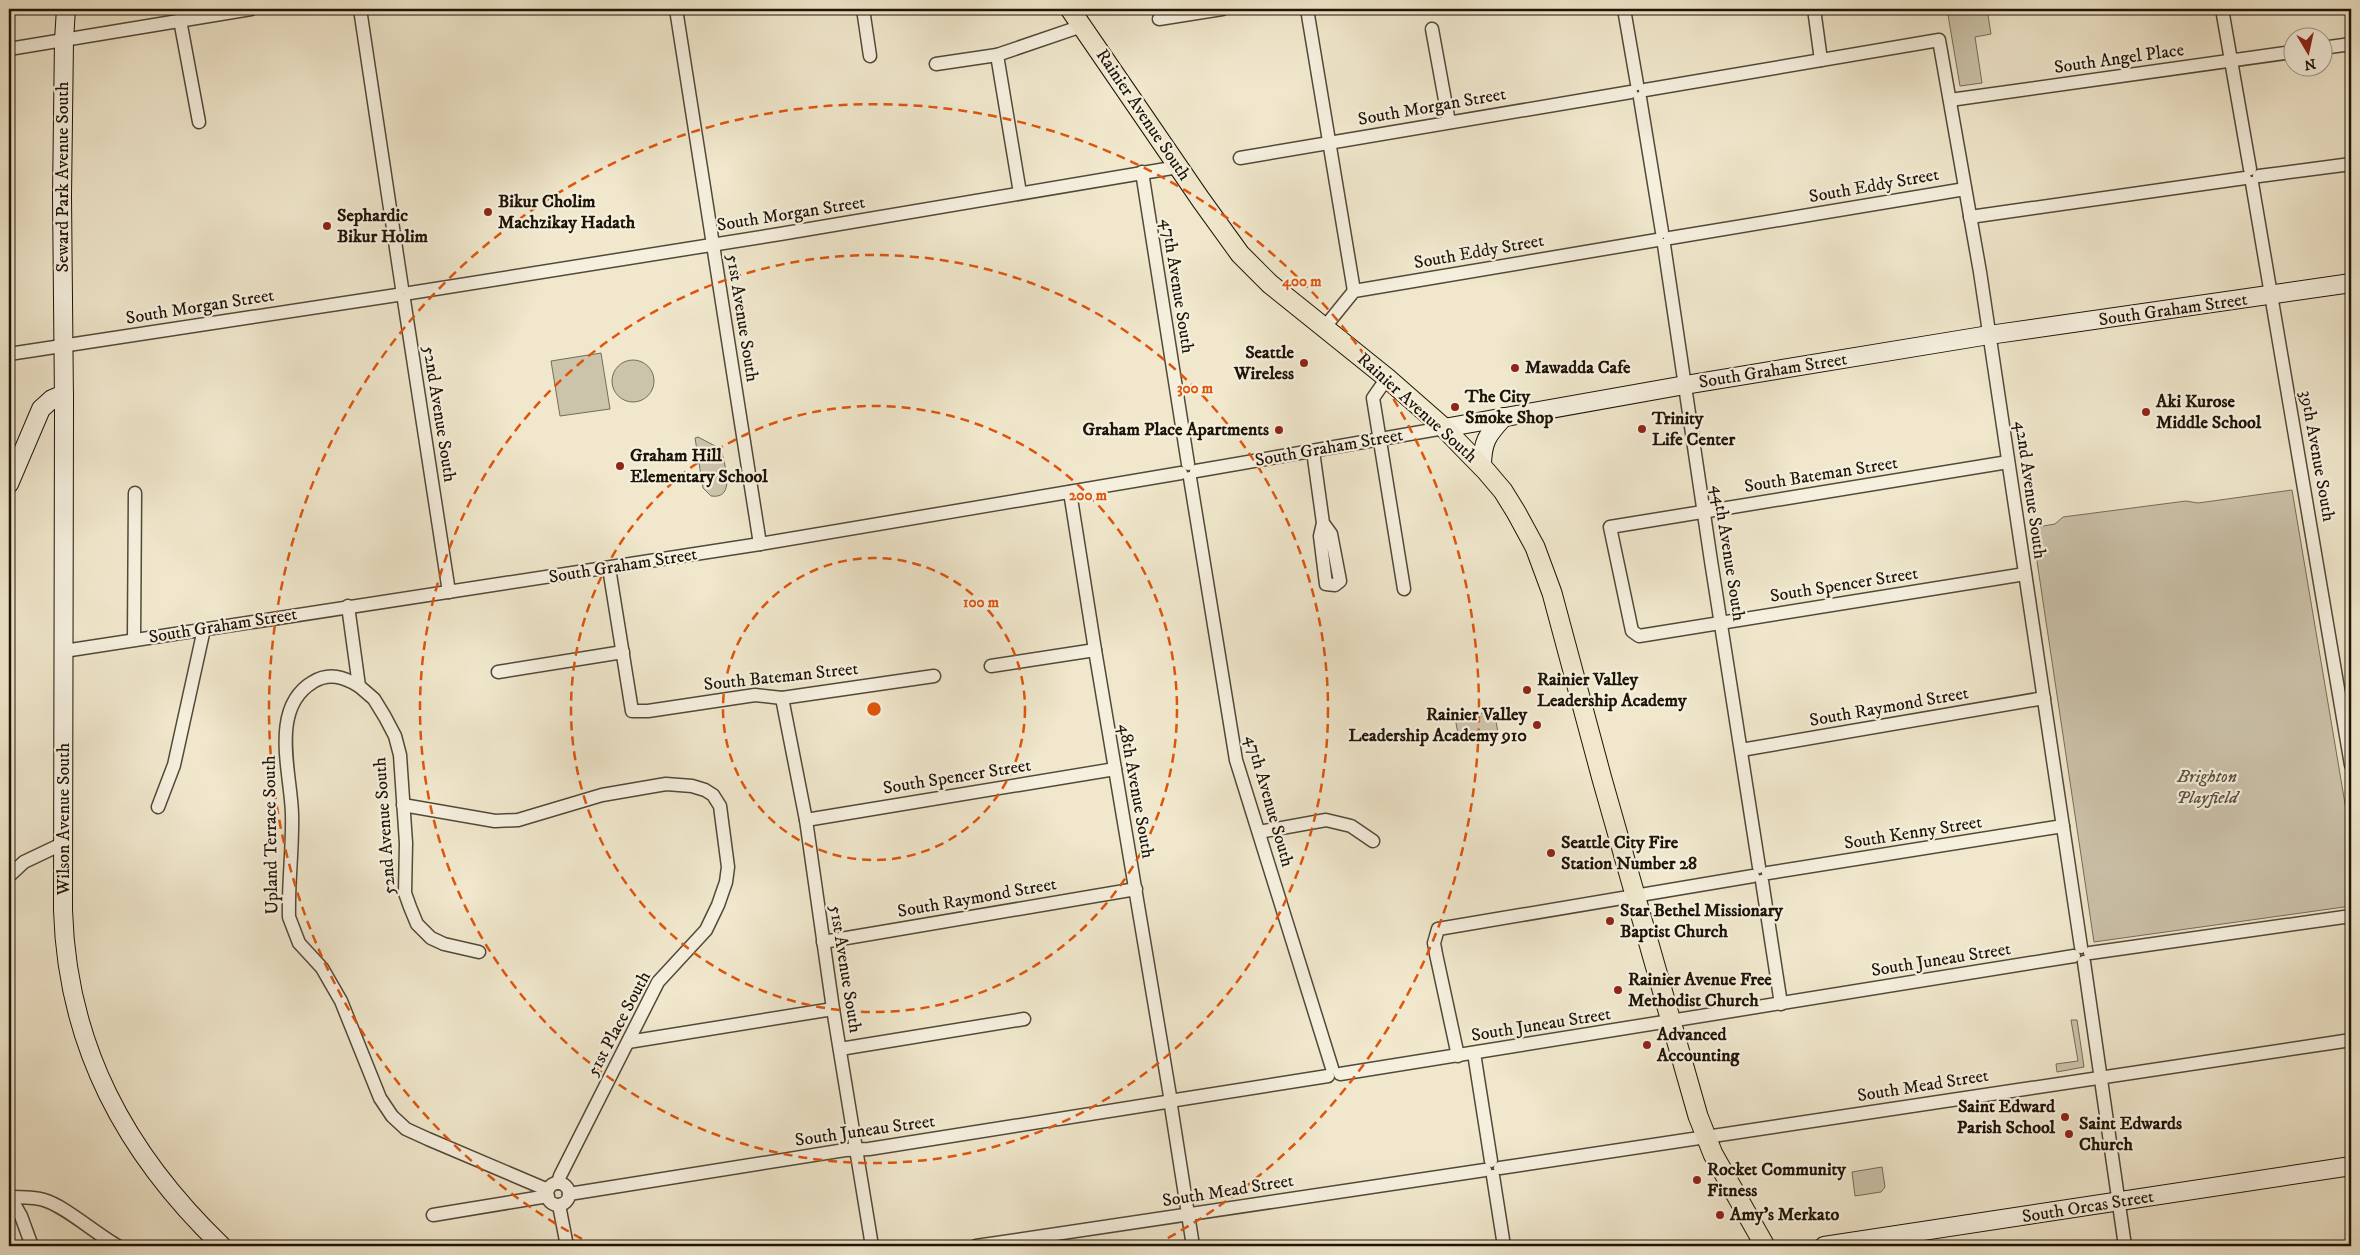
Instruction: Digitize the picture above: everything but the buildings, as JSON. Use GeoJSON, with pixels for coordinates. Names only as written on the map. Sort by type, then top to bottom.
{"type":"FeatureCollection","features":[{"type":"Feature","properties":{"kind":"main road","name":"Rainier Avenue South"},"geometry":{"type":"LineString","coordinates":[[1070,9],[1240,254],[1270,284],[1387,378],[1444,428],[1503,491],[1516,512],[1544,570],[1693,1102],[1706,1136],[1765,1246]]}},
{"type":"Feature","properties":{"kind":"street","name":"Seward Park Avenue South"},"geometry":{"type":"LineString","coordinates":[[64,346],[62,196],[66,9]]}},
{"type":"Feature","properties":{"kind":"street"},"geometry":{"type":"LineString","coordinates":[[9,49],[251,9]]}},
{"type":"Feature","properties":{"kind":"street","name":"52nd Avenue South"},"geometry":{"type":"LineString","coordinates":[[360,9],[449,592]]}},
{"type":"Feature","properties":{"kind":"street","name":"51st Avenue South"},"geometry":{"type":"LineString","coordinates":[[676,9],[760,544]]}},
{"type":"Feature","properties":{"kind":"street"},"geometry":{"type":"LineString","coordinates":[[862,9],[870,56]]}},
{"type":"Feature","properties":{"kind":"street"},"geometry":{"type":"LineString","coordinates":[[1159,19],[1222,9]]}},
{"type":"Feature","properties":{"kind":"street"},"geometry":{"type":"LineString","coordinates":[[1307,9],[1354,291],[1324,328]]}},
{"type":"Feature","properties":{"kind":"street","name":"44th Avenue South"},"geometry":{"type":"LineString","coordinates":[[1624,9],[1663,239],[1781,1004]]}},
{"type":"Feature","properties":{"kind":"street"},"geometry":{"type":"LineString","coordinates":[[1814,9],[1822,60]]}},
{"type":"Feature","properties":{"kind":"street","name":"39th Avenue South"},"geometry":{"type":"LineString","coordinates":[[2222,9],[2351,765]]}},
{"type":"Feature","properties":{"kind":"street"},"geometry":{"type":"LineString","coordinates":[[180,20],[199,122]]}},
{"type":"Feature","properties":{"kind":"street"},"geometry":{"type":"LineString","coordinates":[[936,64],[997,55],[1082,26]]}},
{"type":"Feature","properties":{"kind":"street"},"geometry":{"type":"LineString","coordinates":[[1432,29],[1449,122]]}},
{"type":"Feature","properties":{"kind":"street","name":"South Morgan Street"},"geometry":{"type":"LineString","coordinates":[[1240,158],[1939,40]]}},
{"type":"Feature","properties":{"kind":"street","name":"42nd Avenue South"},"geometry":{"type":"LineString","coordinates":[[1939,40],[1989,335],[2125,1246]]}},
{"type":"Feature","properties":{"kind":"street"},"geometry":{"type":"LineString","coordinates":[[2332,47],[2351,44]]}},
{"type":"Feature","properties":{"kind":"street","name":"South Angel Place"},"geometry":{"type":"LineString","coordinates":[[1950,100],[2282,54]]}},
{"type":"Feature","properties":{"kind":"street"},"geometry":{"type":"LineString","coordinates":[[997,55],[1020,193]]}},
{"type":"Feature","properties":{"kind":"street"},"geometry":{"type":"LineString","coordinates":[[1970,217],[2252,176],[2351,164]]}},
{"type":"Feature","properties":{"kind":"street","name":"South Morgan Street"},"geometry":{"type":"LineString","coordinates":[[9,354],[403,294],[1178,167]]}},
{"type":"Feature","properties":{"kind":"street","name":"47th Avenue South"},"geometry":{"type":"LineString","coordinates":[[1142,172],[1235,756],[1333,1072]]}},
{"type":"Feature","properties":{"kind":"street","name":"South Eddy Street"},"geometry":{"type":"LineString","coordinates":[[1354,291],[1965,188]]}},
{"type":"Feature","properties":{"kind":"street","name":"South Graham Street"},"geometry":{"type":"LineString","coordinates":[[64,651],[760,544],[1313,451],[1685,385],[1989,335],[2351,284]]}},
{"type":"Feature","properties":{"kind":"street","name":"Wilson Avenue South"},"geometry":{"type":"LineString","coordinates":[[64,346],[63,910],[66,948],[73,994],[87,1044],[109,1096],[142,1155],[163,1183],[216,1245]]}},
{"type":"Feature","properties":{"kind":"street"},"geometry":{"type":"LineString","coordinates":[[1387,378],[1373,398],[1404,589]]}},
{"type":"Feature","properties":{"kind":"street"},"geometry":{"type":"LineString","coordinates":[[9,484],[41,409],[52,399],[64,394]]}},
{"type":"Feature","properties":{"kind":"street"},"geometry":{"type":"LineString","coordinates":[[1482,467],[1482,453],[1486,438],[1504,417]]}},
{"type":"Feature","properties":{"kind":"street"},"geometry":{"type":"LineString","coordinates":[[1313,451],[1323,523]]}},
{"type":"Feature","properties":{"kind":"street","name":"South Bateman Street"},"geometry":{"type":"LineString","coordinates":[[1639,636],[1632,630],[1610,528],[2008,462]]}},
{"type":"Feature","properties":{"kind":"street","name":"48th Avenue South"},"geometry":{"type":"LineString","coordinates":[[1070,492],[1094,650],[1136,889],[1193,1246]]}},
{"type":"Feature","properties":{"kind":"street"},"geometry":{"type":"LineString","coordinates":[[134,640],[135,493]]}},
{"type":"Feature","properties":{"kind":"street"},"geometry":{"type":"LineString","coordinates":[[498,672],[623,652],[609,568]]}},
{"type":"Feature","properties":{"kind":"street","name":"South Spencer Street"},"geometry":{"type":"LineString","coordinates":[[1639,636],[2025,574]]}},
{"type":"Feature","properties":{"kind":"street"},"geometry":{"type":"LineString","coordinates":[[348,606],[359,686]]}},
{"type":"Feature","properties":{"kind":"street"},"geometry":{"type":"LineString","coordinates":[[158,807],[174,765],[204,629]]}},
{"type":"Feature","properties":{"kind":"street"},"geometry":{"type":"LineString","coordinates":[[991,666],[1094,650]]}},
{"type":"Feature","properties":{"kind":"street","name":"South Bateman Street"},"geometry":{"type":"LineString","coordinates":[[623,652],[632,711],[648,711],[755,695],[782,698],[934,676]]}},
{"type":"Feature","properties":{"kind":"street","name":"Upland Terrace South"},"geometry":{"type":"LineString","coordinates":[[359,686],[344,678],[320,678],[304,687],[288,715],[286,731],[292,815],[289,917],[293,930],[299,943],[322,968],[341,1001],[380,1098],[392,1116],[406,1129],[551,1190]]}},
{"type":"Feature","properties":{"kind":"street","name":"52nd Avenue South"},"geometry":{"type":"LineString","coordinates":[[359,686],[374,699],[395,736],[400,754],[406,844],[405,892],[417,924],[431,938],[444,944],[479,952]]}},
{"type":"Feature","properties":{"kind":"street","name":"51st Avenue South"},"geometry":{"type":"LineString","coordinates":[[782,698],[806,820],[833,1009],[872,1246]]}},
{"type":"Feature","properties":{"kind":"street","name":"South Raymond Street"},"geometry":{"type":"LineString","coordinates":[[1741,750],[2044,698]]}},
{"type":"Feature","properties":{"kind":"street","name":"South Spencer Street"},"geometry":{"type":"LineString","coordinates":[[806,820],[1115,769]]}},
{"type":"Feature","properties":{"kind":"street","name":"51st Place South"},"geometry":{"type":"LineString","coordinates":[[403,805],[495,820],[518,820],[602,795],[666,784],[692,786],[713,795],[720,806],[726,849],[726,882],[706,930],[658,982],[560,1176],[551,1190]]}},
{"type":"Feature","properties":{"kind":"street"},"geometry":{"type":"LineString","coordinates":[[1258,832],[1326,820],[1351,826],[1373,840]]}},
{"type":"Feature","properties":{"kind":"street","name":"South Kenny Street"},"geometry":{"type":"LineString","coordinates":[[1458,1056],[1434,943],[1438,929],[1472,922],[1475,918],[1486,916],[1491,919],[2063,826]]}},
{"type":"Feature","properties":{"kind":"street"},"geometry":{"type":"LineString","coordinates":[[9,876],[24,862],[64,843]]}},
{"type":"Feature","properties":{"kind":"street","name":"South Raymond Street"},"geometry":{"type":"LineString","coordinates":[[823,942],[1136,889]]}},
{"type":"Feature","properties":{"kind":"street","name":"South Juneau Street"},"geometry":{"type":"LineString","coordinates":[[569,1194],[1171,1101],[1333,1072],[1458,1056],[2082,955],[2351,916]]}},
{"type":"Feature","properties":{"kind":"street"},"geometry":{"type":"LineString","coordinates":[[628,1042],[833,1009]]}},
{"type":"Feature","properties":{"kind":"street"},"geometry":{"type":"LineString","coordinates":[[840,1049],[1024,1020]]}},
{"type":"Feature","properties":{"kind":"street","name":"South Mead Street"},"geometry":{"type":"LineString","coordinates":[[976,1246],[2351,1040]]}},
{"type":"Feature","properties":{"kind":"street"},"geometry":{"type":"LineString","coordinates":[[1474,1053],[1504,1246]]}},
{"type":"Feature","properties":{"kind":"street","name":"South Orcas Street"},"geometry":{"type":"LineString","coordinates":[[1824,1246],[2351,1166]]}},
{"type":"Feature","properties":{"kind":"street"},"geometry":{"type":"LineString","coordinates":[[433,1215],[551,1190],[567,1188],[569,1194],[567,1200],[559,1205],[553,1204],[551,1190]]}},
{"type":"Feature","properties":{"kind":"street"},"geometry":{"type":"LineString","coordinates":[[9,1196],[21,1216],[32,1246]]}},
{"type":"Feature","properties":{"kind":"street"},"geometry":{"type":"LineString","coordinates":[[9,1196],[43,1199],[55,1204],[100,1237],[118,1246]]}},
{"type":"Feature","properties":{"kind":"street"},"geometry":{"type":"LineString","coordinates":[[559,1205],[567,1246]]}},
{"type":"Feature","properties":{"kind":"green space"},"geometry":{"type":"Polygon","coordinates":[[[1947,9],[1987,9],[1991,34],[1975,37],[1982,83],[1960,86],[1947,9]]]}},
{"type":"Feature","properties":{"kind":"green space"},"geometry":{"type":"Polygon","coordinates":[[[601,353],[610,409],[560,416],[551,361],[601,353]]]}},
{"type":"Feature","properties":{"kind":"green space"},"geometry":{"type":"Polygon","coordinates":[[[637,360],[645,363],[651,369],[654,381],[651,393],[645,399],[629,402],[621,399],[615,393],[612,377],[615,369],[621,363],[637,360]]]}},
{"type":"Feature","properties":{"kind":"green space"},"geometry":{"type":"Polygon","coordinates":[[[698,437],[721,449],[727,479],[724,492],[719,496],[711,496],[703,488],[695,438],[698,437]]]}},
{"type":"Feature","properties":{"kind":"green space","name":"Brighton Playfield"},"geometry":{"type":"Polygon","coordinates":[[[2292,490],[2351,839],[2351,906],[2094,942],[2032,528],[2055,524],[2063,517],[2186,501],[2198,503],[2292,490]]]}},
{"type":"Feature","properties":{"kind":"green space"},"geometry":{"type":"Polygon","coordinates":[[[1494,711],[1498,732],[1459,739],[1455,718],[1494,711]]]}},
{"type":"Feature","properties":{"kind":"green space"},"geometry":{"type":"Polygon","coordinates":[[[2071,1020],[2077,1020],[2084,1067],[2057,1072],[2056,1064],[2078,1061],[2071,1020]]]}},
{"type":"Feature","properties":{"kind":"green space"},"geometry":{"type":"Polygon","coordinates":[[[1882,1167],[1885,1187],[1881,1192],[1855,1196],[1852,1172],[1882,1167]]]}},
{"type":"Feature","properties":{"kind":"place","name":"Bikur Cholim Machzikay Hadath"},"geometry":{"type":"Point","coordinates":[488,212]}},
{"type":"Feature","properties":{"kind":"place","name":"Sephardic Bikur Holim"},"geometry":{"type":"Point","coordinates":[327,226]}},
{"type":"Feature","properties":{"kind":"place","name":"Seattle Wireless"},"geometry":{"type":"Point","coordinates":[1304,363]}},
{"type":"Feature","properties":{"kind":"place","name":"Mawadda Cafe"},"geometry":{"type":"Point","coordinates":[1515,368]}},
{"type":"Feature","properties":{"kind":"place","name":"The City Smoke Shop"},"geometry":{"type":"Point","coordinates":[1455,407]}},
{"type":"Feature","properties":{"kind":"place","name":"Aki Kurose Middle School"},"geometry":{"type":"Point","coordinates":[2146,412]}},
{"type":"Feature","properties":{"kind":"place","name":"Trinity Life Center"},"geometry":{"type":"Point","coordinates":[1642,429]}},
{"type":"Feature","properties":{"kind":"place","name":"Graham Place Apartments"},"geometry":{"type":"Point","coordinates":[1279,430]}},
{"type":"Feature","properties":{"kind":"place","name":"Graham Hill Elementary School"},"geometry":{"type":"Point","coordinates":[620,466]}},
{"type":"Feature","properties":{"kind":"place","name":"Rainier Valley Leadership Academy"},"geometry":{"type":"Point","coordinates":[1527,690]}},
{"type":"Feature","properties":{"kind":"place","name":"Rainier Valley Leadership Academy 910"},"geometry":{"type":"Point","coordinates":[1537,725]}},
{"type":"Feature","properties":{"kind":"place","name":"Seattle City Fire Station Number 28"},"geometry":{"type":"Point","coordinates":[1551,853]}},
{"type":"Feature","properties":{"kind":"place","name":"Star Bethel Missionary Baptist Church"},"geometry":{"type":"Point","coordinates":[1610,921]}},
{"type":"Feature","properties":{"kind":"place","name":"Rainier Avenue Free Methodist Church"},"geometry":{"type":"Point","coordinates":[1618,990]}},
{"type":"Feature","properties":{"kind":"place","name":"Advanced Accounting"},"geometry":{"type":"Point","coordinates":[1647,1045]}},
{"type":"Feature","properties":{"kind":"place","name":"Saint Edward Parish School"},"geometry":{"type":"Point","coordinates":[2065,1117]}},
{"type":"Feature","properties":{"kind":"place","name":"Saint Edwards Church"},"geometry":{"type":"Point","coordinates":[2069,1134]}},
{"type":"Feature","properties":{"kind":"place","name":"Rocket Community Fitness"},"geometry":{"type":"Point","coordinates":[1697,1180]}},
{"type":"Feature","properties":{"kind":"place","name":"Amy's Merkato"},"geometry":{"type":"Point","coordinates":[1720,1215]}}]}
